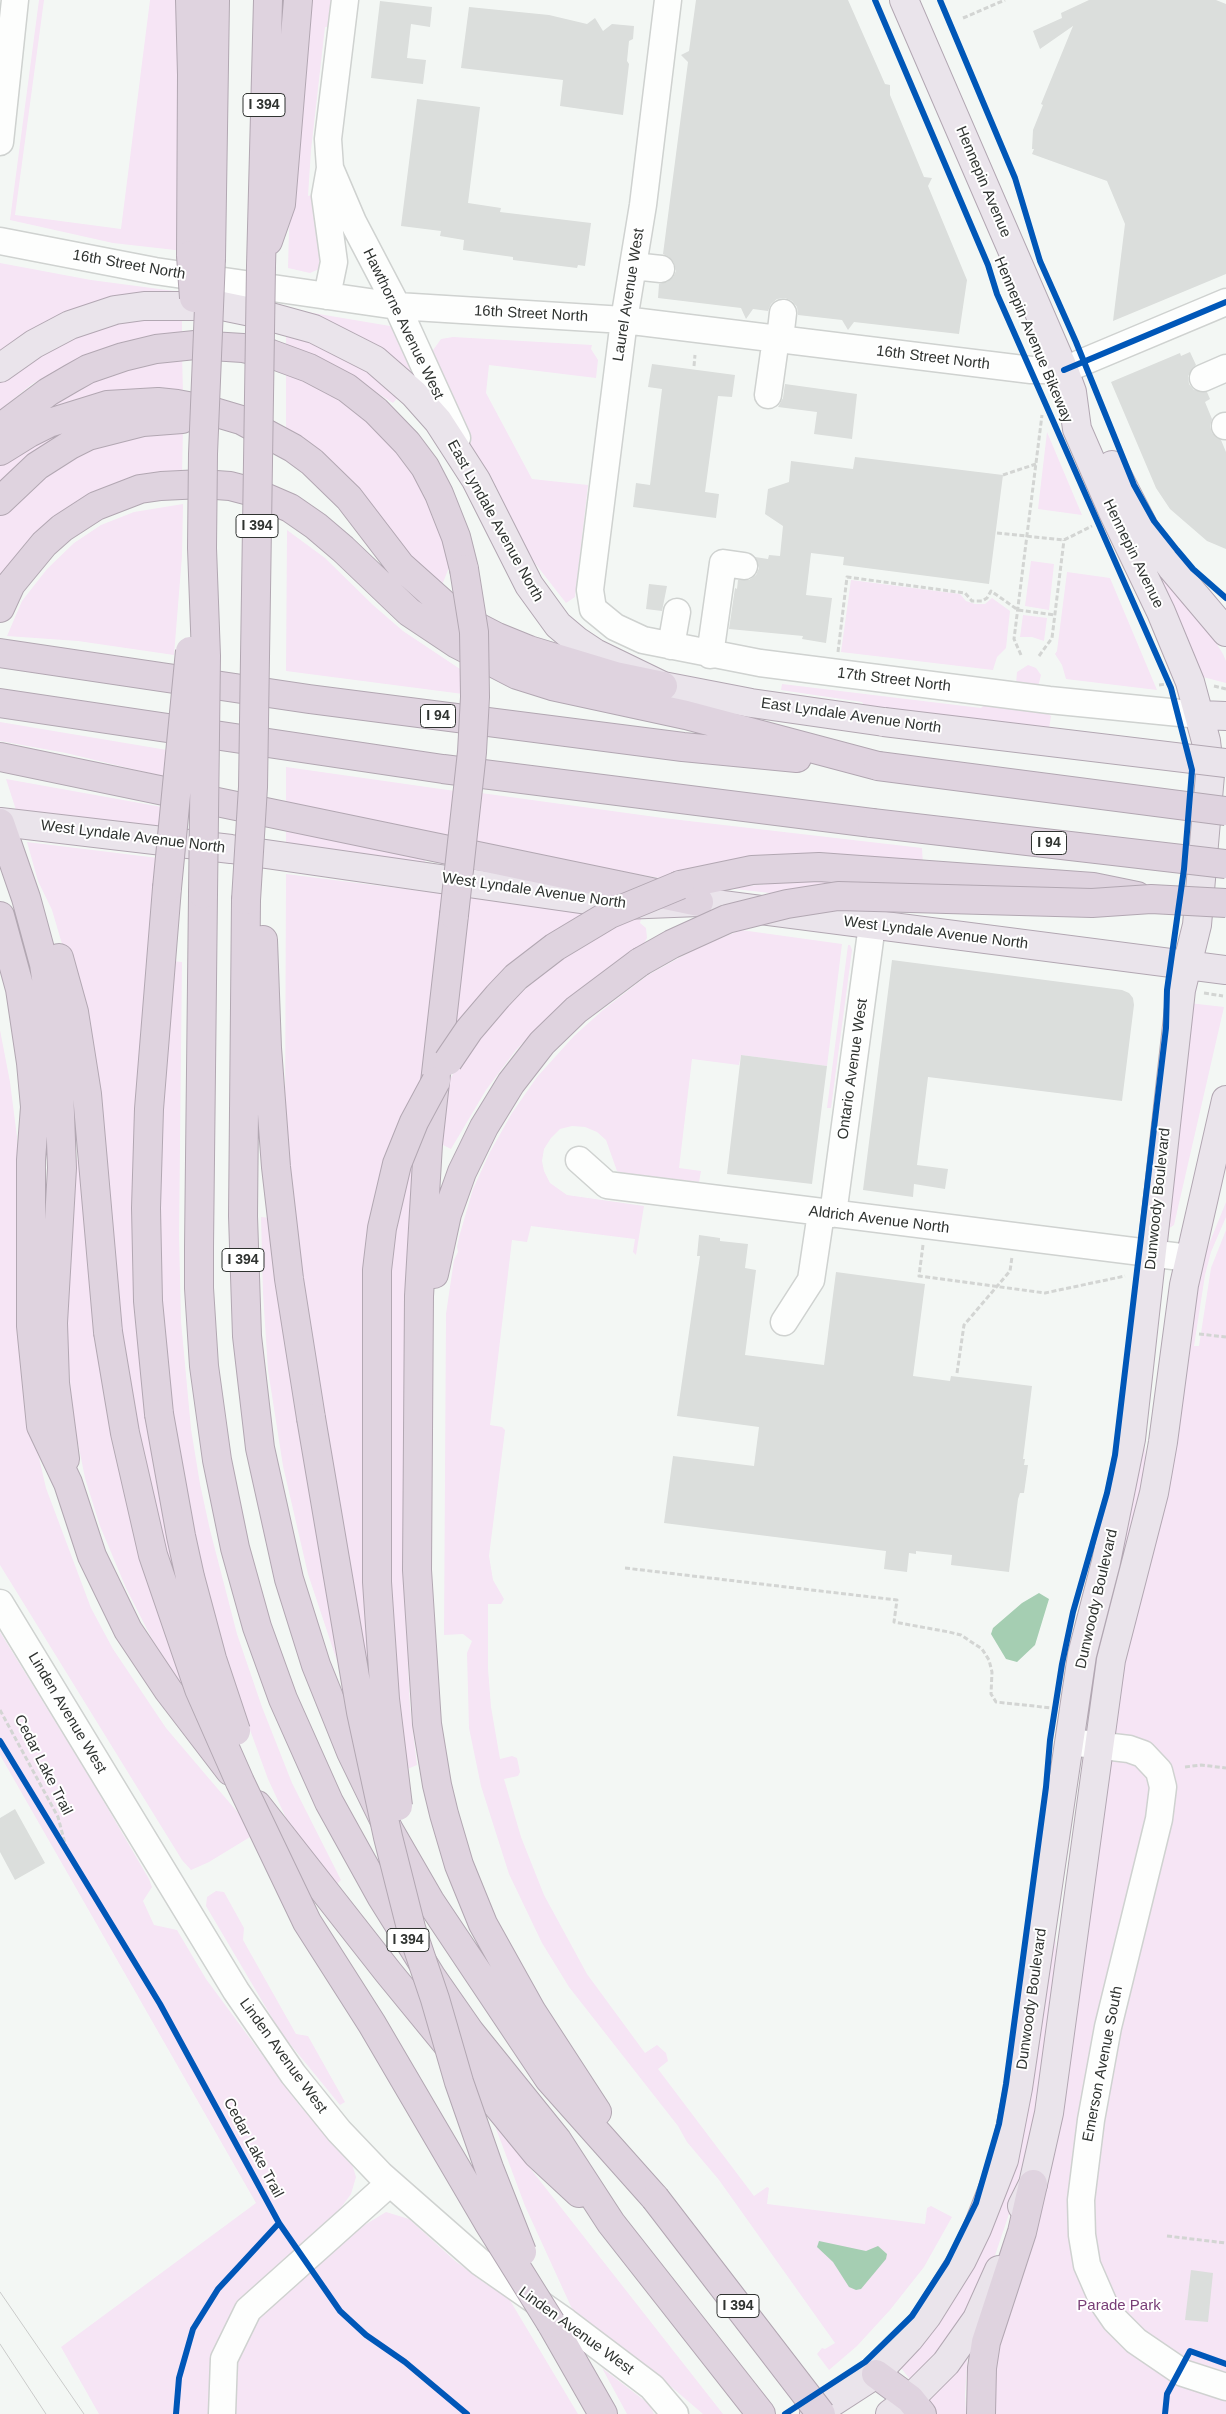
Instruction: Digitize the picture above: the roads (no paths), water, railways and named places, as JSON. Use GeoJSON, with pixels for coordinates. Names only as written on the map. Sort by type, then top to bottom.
{"type":"FeatureCollection","features":[{"type":"Feature","properties":{"kind":"highway"},"geometry":{"type":"LineString","coordinates":[[190,0],[201,256]]}},
{"type":"Feature","properties":{"kind":"highway"},"geometry":{"type":"LineString","coordinates":[[201,256],[215,0]]}},
{"type":"Feature","properties":{"kind":"highway","name":"I 394"},"geometry":{"type":"LineString","coordinates":[[268,0],[261,263],[253,787],[254,901],[242,1226],[248,1345],[254,1410],[268,1494],[288,1579],[316,1665],[351,1752],[389,1830],[430,1901],[549,2079],[656,2198],[821,2414]]}},
{"type":"Feature","properties":{"kind":"highway"},"geometry":{"type":"LineString","coordinates":[[261,263],[281,204],[298,0]]}},
{"type":"Feature","properties":{"kind":"highway","name":"I 394"},"geometry":{"type":"LineString","coordinates":[[201,256],[202,548],[206,656],[199,1205],[201,1327],[217,1460],[235,1548],[257,1627],[283,1699],[329,1802],[385,1904],[431,1976],[470,2032],[557,2140],[611,2223],[761,2414]]}},
{"type":"Feature","properties":{"kind":"highway"},"geometry":{"type":"LineString","coordinates":[[0,428],[48,392],[88,369],[131,354],[195,345],[221,345],[271,354],[309,368],[347,388],[376,411],[407,443],[425,467],[439,494],[456,537],[464,569],[474,632],[475,697],[472,752],[428,1144],[430,1250],[429,1570],[424,1680],[430,1743],[437,1785],[459,1864],[483,1924],[532,2012],[656,2198]]}},
{"type":"Feature","properties":{"kind":"highway"},"geometry":{"type":"LineString","coordinates":[[0,452],[29,433],[49,423],[107,405],[158,402],[204,409],[241,420],[293,448],[326,474],[349,498],[401,566],[448,608],[470,623],[497,638],[529,650],[615,676],[663,686]]}},
{"type":"Feature","properties":{"kind":"highway"},"geometry":{"type":"LineString","coordinates":[[0,501],[44,461],[88,436],[143,422],[176,419],[241,420]]}},
{"type":"Feature","properties":{"kind":"highway"},"geometry":{"type":"LineString","coordinates":[[1,606],[11,584],[44,544],[62,528],[96,506],[140,489],[202,484],[230,486],[252,492],[296,513],[316,526],[409,612],[457,644],[517,675],[552,686],[686,715],[878,766]]}},
{"type":"Feature","properties":{"kind":"highway"},"geometry":{"type":"LineString","coordinates":[[202,548],[167,888],[149,1109],[146,1208],[148,1301],[159,1414],[180,1536],[202,1626],[224,1698],[269,1818],[309,1903],[333,1946],[349,1986]]}},
{"type":"Feature","properties":{"kind":"highway","name":"I 94"},"geometry":{"type":"LineString","coordinates":[[0,653],[309,699],[520,727],[683,747],[878,766],[1226,811]]}},
{"type":"Feature","properties":{"kind":"highway","name":"I 94"},"geometry":{"type":"LineString","coordinates":[[0,703],[424,766],[872,823],[1226,864]]}},
{"type":"Feature","properties":{"kind":"highway"},"geometry":{"type":"LineString","coordinates":[[0,757],[699,902]]}},
{"type":"Feature","properties":{"kind":"highway"},"geometry":{"type":"LineString","coordinates":[[0,822],[26,898],[44,964],[60,1080],[62,1168],[53,1323],[56,1383],[68,1483],[78,1519],[110,1594],[128,1630],[168,1690],[388,1972],[531,2147],[611,2223]]}},
{"type":"Feature","properties":{"kind":"highway"},"geometry":{"type":"LineString","coordinates":[[435,1999],[396,1797],[382,1675],[377,1564],[377,1291],[382,1228],[397,1164],[424,1101],[454,1052],[481,1015],[516,977],[555,947],[610,914],[680,885],[707,879],[752,870],[819,867],[1093,887],[1151,899]]}},
{"type":"Feature","properties":{"kind":"highway"},"geometry":{"type":"LineString","coordinates":[[430,1250],[447,1214],[462,1172],[484,1127],[511,1083],[542,1043],[576,1010],[640,962],[672,944],[727,920],[751,912],[815,899],[866,896],[1092,903],[1151,899],[1226,903]]}},
{"type":"Feature","properties":{"kind":"highway"},"geometry":{"type":"LineString","coordinates":[[26,898],[52,934],[74,1012],[87,1094],[108,1332],[117,1394],[153,1555],[183,1646],[214,1724],[275,1860],[307,1922],[349,1986],[488,2222],[551,2323],[603,2414]]}},
{"type":"Feature","properties":{"kind":"highway"},"geometry":{"type":"LineString","coordinates":[[254,901],[276,1167],[288,1270],[361,1712],[388,1837],[411,1928],[435,1999],[459,2082],[489,2168],[551,2323]]}},
{"type":"Feature","properties":{"kind":"highway"},"geometry":{"type":"LineString","coordinates":[[0,916],[20,989],[31,1063],[34,1107],[31,1160],[31,1326],[36,1390],[41,1426],[68,1483]]}},
{"type":"Feature","properties":{"kind":"highway"},"geometry":{"type":"LineString","coordinates":[[0,986],[10,1031],[31,1160]]}},
{"type":"Feature","properties":{"kind":"highway"},"geometry":{"type":"LineString","coordinates":[[981,2414],[982,2368],[986,2342],[1022,2232],[1032,2184]]}},
{"type":"Feature","properties":{"kind":"highway"},"geometry":{"type":"LineString","coordinates":[[876,2374],[907,2409]]}},
{"type":"Feature","properties":{"kind":"main road","name":"Hennepin Avenue"},"geometry":{"type":"LineString","coordinates":[[904,0],[1068,381],[1093,423],[1123,490],[1148,535],[1172,568],[1223,626]]}},
{"type":"Feature","properties":{"kind":"main road","name":"East Lyndale Avenue North"},"geometry":{"type":"LineString","coordinates":[[0,368],[53,333],[115,310],[144,306],[192,304],[222,306],[314,329],[375,360],[414,394],[438,421],[476,480],[529,585],[558,625],[595,653],[663,686],[751,703],[884,722],[1226,763]]}},
{"type":"Feature","properties":{"kind":"main road","name":"Hennepin Avenue"},"geometry":{"type":"LineString","coordinates":[[1068,381],[1077,429],[1113,512],[1161,612],[1197,702]]}},
{"type":"Feature","properties":{"kind":"main road","name":"Dunwoody Boulevard"},"geometry":{"type":"LineString","coordinates":[[814,2414],[876,2374],[910,2339],[927,2316],[962,2260],[978,2229],[1004,2160],[1017,2096],[1082,1655],[1106,1562],[1131,1439],[1181,990],[1197,925],[1210,775],[1206,741],[1197,702]]}},
{"type":"Feature","properties":{"kind":"main road","name":"West Lyndale Avenue North"},"geometry":{"type":"LineString","coordinates":[[0,822],[231,849],[622,905],[699,902],[1188,964],[1222,978]]}},
{"type":"Feature","properties":{"kind":"main road","name":"Dunwoody Boulevard"},"geometry":{"type":"LineString","coordinates":[[907,2409],[946,2363],[976,2319],[1000,2266],[1012,2228],[1032,2184],[1050,2113],[1111,1660],[1154,1494],[1189,1258],[1226,1100]]}},
{"type":"Feature","properties":{"kind":"street"},"geometry":{"type":"LineString","coordinates":[[0,142],[15,0]]}},
{"type":"Feature","properties":{"kind":"street","name":"Hawthorne Avenue West"},"geometry":{"type":"LineString","coordinates":[[326,296],[334,262],[325,196],[330,168],[328,139],[330,110],[345,0]]}},
{"type":"Feature","properties":{"kind":"street","name":"Laurel Avenue West"},"geometry":{"type":"LineString","coordinates":[[590,590],[596,460],[603,406],[624,320],[643,206],[664,1]]}},
{"type":"Feature","properties":{"kind":"street","name":"Hawthorne Avenue West"},"geometry":{"type":"LineString","coordinates":[[330,168],[353,222],[397,306],[476,480]]}},
{"type":"Feature","properties":{"kind":"street","name":"16th Street North"},"geometry":{"type":"LineString","coordinates":[[0,241],[155,271],[397,306],[624,320],[1018,368],[1068,381]]}},
{"type":"Feature","properties":{"kind":"street"},"geometry":{"type":"LineString","coordinates":[[633,266],[661,270]]}},
{"type":"Feature","properties":{"kind":"street"},"geometry":{"type":"LineString","coordinates":[[1068,381],[1226,303]]}},
{"type":"Feature","properties":{"kind":"street"},"geometry":{"type":"LineString","coordinates":[[768,395],[783,313]]}},
{"type":"Feature","properties":{"kind":"street"},"geometry":{"type":"LineString","coordinates":[[710,654],[723,563],[744,566]]}},
{"type":"Feature","properties":{"kind":"street","name":"17th Street North"},"geometry":{"type":"LineString","coordinates":[[590,590],[592,609],[615,627],[643,640],[710,654],[760,663],[1007,694],[1197,702]]}},
{"type":"Feature","properties":{"kind":"street"},"geometry":{"type":"LineString","coordinates":[[671,646],[677,612]]}},
{"type":"Feature","properties":{"kind":"street","name":"Ontario Avenue West"},"geometry":{"type":"LineString","coordinates":[[784,1322],[811,1280],[827,1213],[872,925]]}},
{"type":"Feature","properties":{"kind":"street","name":"Aldrich Avenue North"},"geometry":{"type":"LineString","coordinates":[[579,1160],[607,1185],[1189,1258]]}},
{"type":"Feature","properties":{"kind":"street","name":"Linden Avenue West"},"geometry":{"type":"LineString","coordinates":[[0,1603],[236,1991],[293,2074],[339,2131],[390,2183],[480,2262],[566,2322],[652,2387],[675,2414]]}},
{"type":"Feature","properties":{"kind":"street","name":"Emerson Avenue South"},"geometry":{"type":"LineString","coordinates":[[1070,1742],[1129,1749],[1143,1754],[1159,1771],[1163,1787],[1159,1819],[1108,2027],[1091,2120],[1081,2200],[1082,2235],[1087,2265],[1104,2304],[1115,2320],[1136,2341],[1183,2373],[1226,2387]]}},
{"type":"Feature","properties":{"kind":"street"},"geometry":{"type":"LineString","coordinates":[[222,2414],[224,2359],[248,2310],[390,2183]]}},
{"type":"Feature","properties":{"kind":"tram line"},"geometry":{"type":"LineString","coordinates":[[0,2292],[84,2414]]}},
{"type":"Feature","properties":{"kind":"tram line"},"geometry":{"type":"LineString","coordinates":[[0,2344],[46,2414]]}},
{"type":"Feature","properties":{"kind":"park label","name":"Parade Park"},"geometry":{"type":"Point","coordinates":[1119,2306]}}]}
